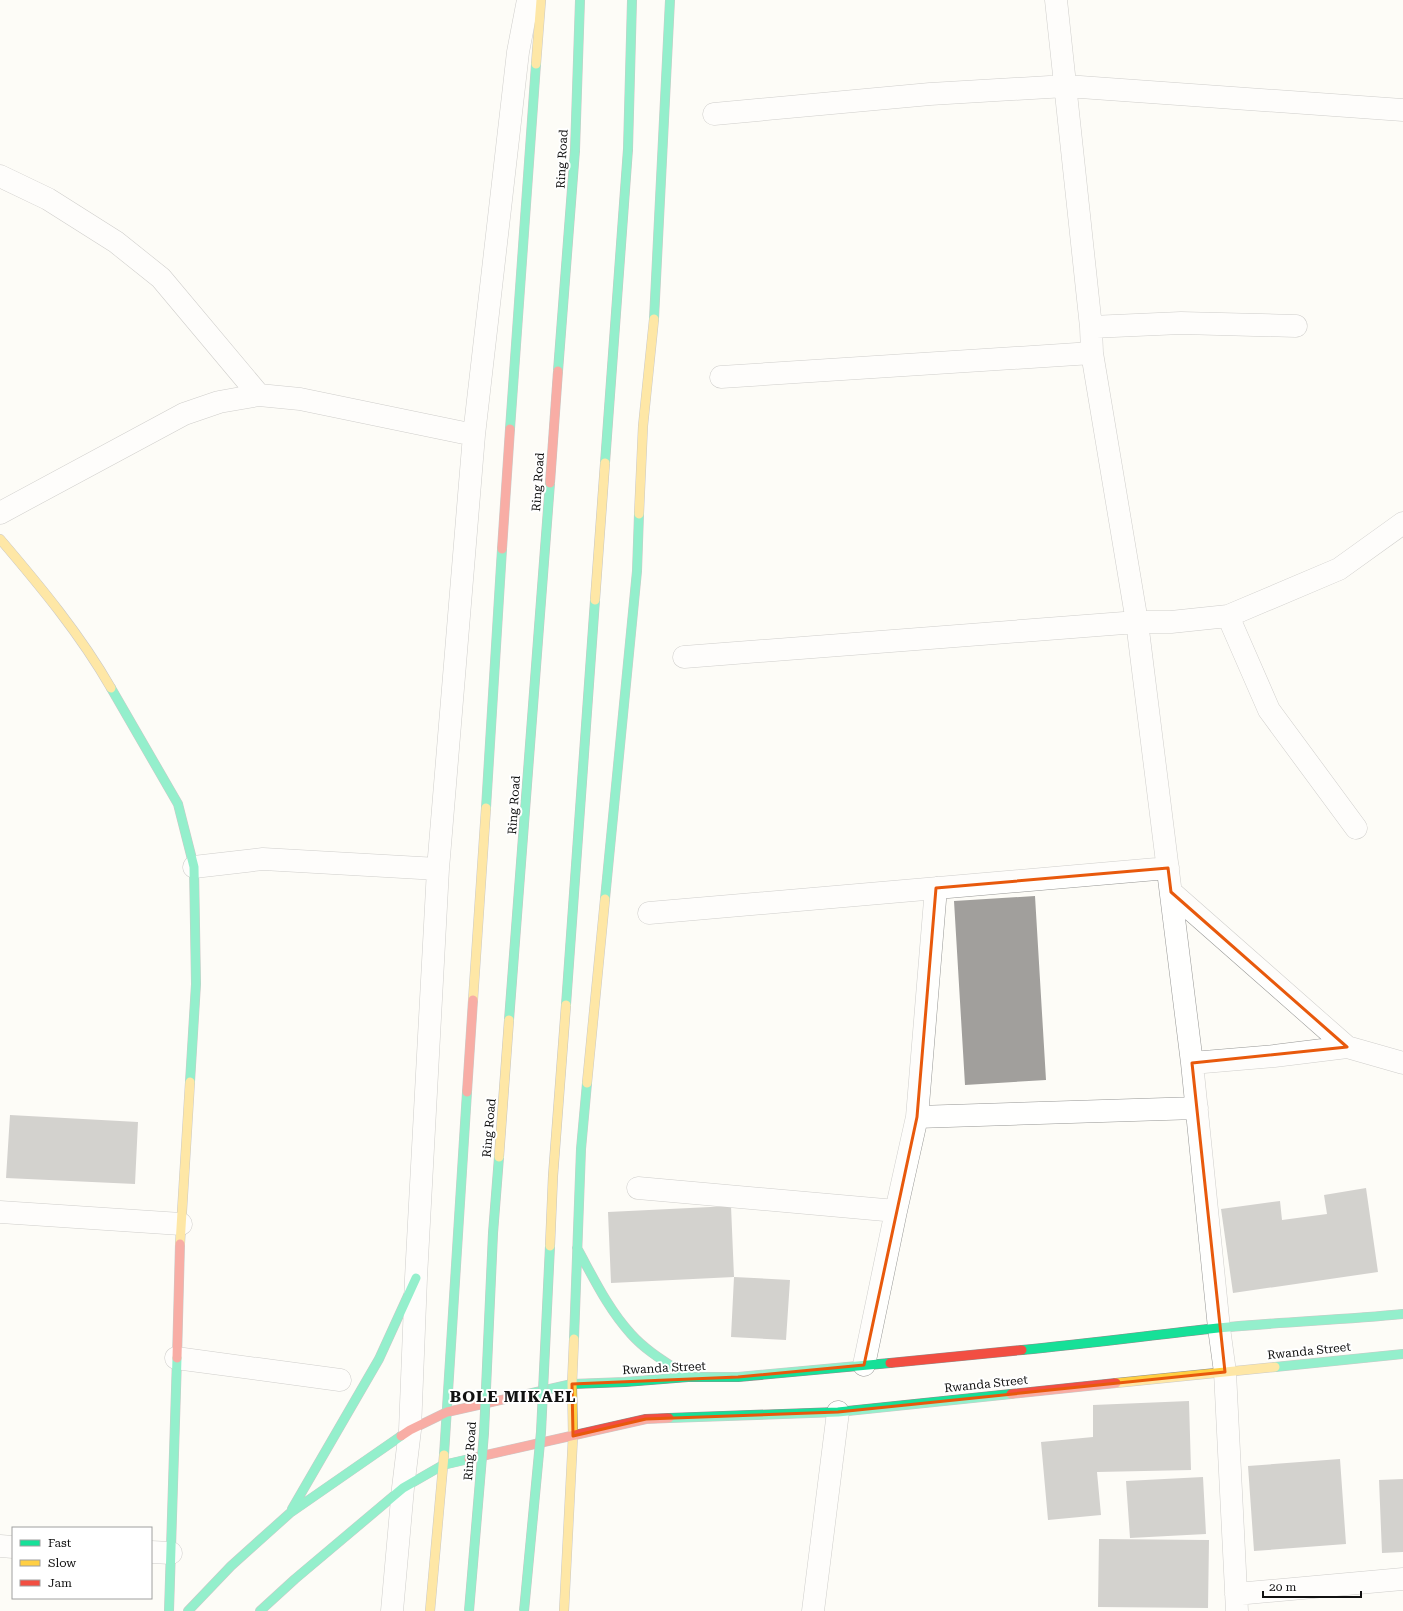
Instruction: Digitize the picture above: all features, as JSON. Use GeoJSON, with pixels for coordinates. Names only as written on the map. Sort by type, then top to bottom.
{"type":"FeatureCollection","features":[{"type":"Feature","properties":{"kind":"main road"},"geometry":{"type":"LineString","coordinates":[[430,1611],[447,1412],[515,355],[541,0]]}},
{"type":"Feature","properties":{"kind":"main road","name":"Ring Road"},"geometry":{"type":"LineString","coordinates":[[469,1611],[484,1433],[493,1233],[575,150],[580,0]]}},
{"type":"Feature","properties":{"kind":"main road"},"geometry":{"type":"LineString","coordinates":[[524,1611],[541,1432],[553,1176],[628,149],[632,0]]}},
{"type":"Feature","properties":{"kind":"main road"},"geometry":{"type":"LineString","coordinates":[[564,1611],[573,1436],[572,1384],[581,1149],[636,571],[644,426],[656,299],[670,0]]}},
{"type":"Feature","properties":{"kind":"main road"},"geometry":{"type":"LineString","coordinates":[[0,539],[37,583],[98,664],[178,804],[194,866],[196,984],[181,1224],[176,1358],[161,1553],[169,1611]]}},
{"type":"Feature","properties":{"kind":"main road"},"geometry":{"type":"LineString","coordinates":[[577,1248],[606,1302],[632,1335],[688,1377]]}},
{"type":"Feature","properties":{"kind":"main road"},"geometry":{"type":"LineString","coordinates":[[188,1611],[231,1566],[290,1513],[379,1359],[416,1278]]}},
{"type":"Feature","properties":{"kind":"main road","name":"Rwanda Street"},"geometry":{"type":"LineString","coordinates":[[290,1513],[410,1430],[447,1412],[572,1384],[688,1377],[738,1377],[1081,1345],[1219,1328],[1342,1320],[1403,1314]]}},
{"type":"Feature","properties":{"kind":"main road","name":"Rwanda Street"},"geometry":{"type":"LineString","coordinates":[[260,1611],[295,1579],[403,1488],[443,1465],[646,1419],[838,1412],[1403,1354]]}},
{"type":"Feature","properties":{"kind":"street"},"geometry":{"type":"LineString","coordinates":[[392,1611],[403,1488],[410,1430],[416,1278],[438,869],[474,435],[518,52],[528,0]]}},
{"type":"Feature","properties":{"kind":"street"},"geometry":{"type":"LineString","coordinates":[[1056,0],[1091,327],[1092,354],[1137,622],[1192,1063],[1219,1328],[1226,1372],[1237,1602],[1403,1579]]}},
{"type":"Feature","properties":{"kind":"street"},"geometry":{"type":"LineString","coordinates":[[714,114],[930,94],[1066,86],[1403,110]]}},
{"type":"Feature","properties":{"kind":"street"},"geometry":{"type":"LineString","coordinates":[[0,176],[48,199],[116,242],[161,278],[259,395]]}},
{"type":"Feature","properties":{"kind":"street"},"geometry":{"type":"LineString","coordinates":[[1091,327],[1181,323],[1296,326]]}},
{"type":"Feature","properties":{"kind":"street"},"geometry":{"type":"LineString","coordinates":[[721,377],[1092,354]]}},
{"type":"Feature","properties":{"kind":"street"},"geometry":{"type":"LineString","coordinates":[[0,513],[184,414],[219,402],[259,395],[300,399],[474,435]]}},
{"type":"Feature","properties":{"kind":"street"},"geometry":{"type":"LineString","coordinates":[[684,657],[1137,622],[1171,622],[1228,616],[1339,569],[1403,523]]}},
{"type":"Feature","properties":{"kind":"street"},"geometry":{"type":"LineString","coordinates":[[1228,616],[1269,710],[1356,828]]}},
{"type":"Feature","properties":{"kind":"street"},"geometry":{"type":"LineString","coordinates":[[194,866],[263,859],[438,869]]}},
{"type":"Feature","properties":{"kind":"street"},"geometry":{"type":"LineString","coordinates":[[649,913],[1168,868]]}},
{"type":"Feature","properties":{"kind":"street"},"geometry":{"type":"LineString","coordinates":[[864,1365],[917,1117],[936,888]]}},
{"type":"Feature","properties":{"kind":"street"},"geometry":{"type":"LineString","coordinates":[[1171,892],[1347,1048]]}},
{"type":"Feature","properties":{"kind":"street"},"geometry":{"type":"LineString","coordinates":[[1192,1063],[1347,1048],[1403,1063]]}},
{"type":"Feature","properties":{"kind":"street"},"geometry":{"type":"LineString","coordinates":[[917,1117],[1196,1108]]}},
{"type":"Feature","properties":{"kind":"street"},"geometry":{"type":"LineString","coordinates":[[638,1188],[896,1211]]}},
{"type":"Feature","properties":{"kind":"street"},"geometry":{"type":"LineString","coordinates":[[0,1212],[181,1224]]}},
{"type":"Feature","properties":{"kind":"street"},"geometry":{"type":"LineString","coordinates":[[176,1358],[340,1380]]}},
{"type":"Feature","properties":{"kind":"street"},"geometry":{"type":"LineString","coordinates":[[813,1611],[838,1412]]}},
{"type":"Feature","properties":{"kind":"street"},"geometry":{"type":"LineString","coordinates":[[0,1546],[12,1547]]}},
{"type":"Feature","properties":{"kind":"highlighted area"},"geometry":{"type":"Polygon","coordinates":[[[1168,868],[1171,892],[1347,1047],[1192,1063],[1225,1372],[838,1412],[646,1419],[573,1436],[572,1384],[738,1377],[864,1365],[917,1117],[936,888],[1168,868]]]}},
{"type":"Feature","properties":{"kind":"building"},"geometry":{"type":"Polygon","coordinates":[[[1035,896],[1046,1080],[965,1085],[954,901],[1035,896]]]}},
{"type":"Feature","properties":{"kind":"building"},"geometry":{"type":"Polygon","coordinates":[[[10,1115],[138,1122],[135,1184],[6,1178],[10,1115]]]}},
{"type":"Feature","properties":{"kind":"building"},"geometry":{"type":"Polygon","coordinates":[[[1366,1188],[1378,1272],[1233,1293],[1221,1209],[1280,1201],[1282,1220],[1327,1214],[1324,1195],[1366,1188]]]}},
{"type":"Feature","properties":{"kind":"building"},"geometry":{"type":"Polygon","coordinates":[[[731,1206],[734,1277],[611,1283],[608,1212],[731,1206]]]}},
{"type":"Feature","properties":{"kind":"building"},"geometry":{"type":"Polygon","coordinates":[[[734,1277],[790,1280],[786,1340],[731,1337],[734,1277]]]}},
{"type":"Feature","properties":{"kind":"building"},"geometry":{"type":"Polygon","coordinates":[[[1189,1401],[1191,1470],[1097,1472],[1101,1515],[1048,1520],[1041,1442],[1093,1437],[1093,1405],[1189,1401]]]}},
{"type":"Feature","properties":{"kind":"building"},"geometry":{"type":"Polygon","coordinates":[[[1340,1459],[1346,1544],[1254,1551],[1248,1466],[1340,1459]]]}},
{"type":"Feature","properties":{"kind":"building"},"geometry":{"type":"Polygon","coordinates":[[[1203,1477],[1206,1534],[1130,1538],[1126,1481],[1203,1477]]]}},
{"type":"Feature","properties":{"kind":"building"},"geometry":{"type":"Polygon","coordinates":[[[1403,1479],[1403,1552],[1382,1553],[1379,1480],[1403,1479]]]}},
{"type":"Feature","properties":{"kind":"building"},"geometry":{"type":"Polygon","coordinates":[[[1099,1539],[1209,1540],[1208,1608],[1098,1607],[1099,1539]]]}},
{"type":"Feature","properties":{"kind":"traffic: fast"},"geometry":{"type":"LineString","coordinates":[[575,150],[580,0]]}},
{"type":"Feature","properties":{"kind":"traffic: fast"},"geometry":{"type":"LineString","coordinates":[[628,149],[632,0]]}},
{"type":"Feature","properties":{"kind":"traffic: fast"},"geometry":{"type":"LineString","coordinates":[[654,319],[670,0]]}},
{"type":"Feature","properties":{"kind":"traffic: fast"},"geometry":{"type":"LineString","coordinates":[[510,429],[536,64]]}},
{"type":"Feature","properties":{"kind":"traffic: fast"},"geometry":{"type":"LineString","coordinates":[[605,463],[628,149]]}},
{"type":"Feature","properties":{"kind":"traffic: fast"},"geometry":{"type":"LineString","coordinates":[[558,371],[575,150]]}},
{"type":"Feature","properties":{"kind":"traffic: fast"},"geometry":{"type":"LineString","coordinates":[[509,1020],[550,483]]}},
{"type":"Feature","properties":{"kind":"traffic: fast"},"geometry":{"type":"LineString","coordinates":[[605,899],[637,571],[639,514]]}},
{"type":"Feature","properties":{"kind":"traffic: fast"},"geometry":{"type":"LineString","coordinates":[[486,808],[502,549]]}},
{"type":"Feature","properties":{"kind":"traffic: fast"},"geometry":{"type":"LineString","coordinates":[[566,1005],[595,600]]}},
{"type":"Feature","properties":{"kind":"traffic: fast"},"geometry":{"type":"LineString","coordinates":[[111,688],[178,804],[194,867],[196,984],[190,1082]]}},
{"type":"Feature","properties":{"kind":"traffic: fast"},"geometry":{"type":"LineString","coordinates":[[574,1339],[581,1149],[587,1083]]}},
{"type":"Feature","properties":{"kind":"traffic: fast"},"geometry":{"type":"LineString","coordinates":[[444,1455],[467,1092]]}},
{"type":"Feature","properties":{"kind":"traffic: fast"},"geometry":{"type":"LineString","coordinates":[[469,1611],[484,1433],[493,1233],[499,1157]]}},
{"type":"Feature","properties":{"kind":"traffic: fast"},"geometry":{"type":"LineString","coordinates":[[524,1611],[541,1432],[550,1246]]}},
{"type":"Feature","properties":{"kind":"traffic: fast"},"geometry":{"type":"LineString","coordinates":[[577,1248],[608,1303],[631,1334],[651,1352],[688,1377]]}},
{"type":"Feature","properties":{"kind":"traffic: fast"},"geometry":{"type":"LineString","coordinates":[[292,1509],[379,1359],[416,1278]]}},
{"type":"Feature","properties":{"kind":"traffic: fast"},"geometry":{"type":"LineString","coordinates":[[1022,1350],[1218,1328],[1403,1314]]}},
{"type":"Feature","properties":{"kind":"traffic: fast"},"geometry":{"type":"LineString","coordinates":[[1275,1367],[1403,1354]]}},
{"type":"Feature","properties":{"kind":"traffic: fast"},"geometry":{"type":"LineString","coordinates":[[169,1611],[177,1358]]}},
{"type":"Feature","properties":{"kind":"traffic: fast"},"geometry":{"type":"LineString","coordinates":[[528,1394],[572,1384],[688,1377],[738,1377],[890,1363]]}},
{"type":"Feature","properties":{"kind":"traffic: fast"},"geometry":{"type":"LineString","coordinates":[[669,1418],[838,1412],[1011,1394]]}},
{"type":"Feature","properties":{"kind":"traffic: fast"},"geometry":{"type":"LineString","coordinates":[[188,1611],[231,1566],[290,1513],[401,1436]]}},
{"type":"Feature","properties":{"kind":"traffic: fast"},"geometry":{"type":"LineString","coordinates":[[260,1611],[295,1579],[403,1488],[443,1465],[469,1459]]}},
{"type":"Feature","properties":{"kind":"traffic: slow"},"geometry":{"type":"LineString","coordinates":[[536,64],[541,0]]}},
{"type":"Feature","properties":{"kind":"traffic: slow"},"geometry":{"type":"LineString","coordinates":[[639,514],[643,426],[654,319]]}},
{"type":"Feature","properties":{"kind":"traffic: slow"},"geometry":{"type":"LineString","coordinates":[[595,600],[605,463]]}},
{"type":"Feature","properties":{"kind":"traffic: slow"},"geometry":{"type":"LineString","coordinates":[[0,539],[45,593],[73,630],[111,688]]}},
{"type":"Feature","properties":{"kind":"traffic: slow"},"geometry":{"type":"LineString","coordinates":[[473,1000],[486,808]]}},
{"type":"Feature","properties":{"kind":"traffic: slow"},"geometry":{"type":"LineString","coordinates":[[587,1083],[605,899]]}},
{"type":"Feature","properties":{"kind":"traffic: slow"},"geometry":{"type":"LineString","coordinates":[[550,1246],[553,1176],[566,1005]]}},
{"type":"Feature","properties":{"kind":"traffic: slow"},"geometry":{"type":"LineString","coordinates":[[499,1157],[509,1020]]}},
{"type":"Feature","properties":{"kind":"traffic: slow"},"geometry":{"type":"LineString","coordinates":[[180,1244],[190,1082]]}},
{"type":"Feature","properties":{"kind":"traffic: slow"},"geometry":{"type":"LineString","coordinates":[[564,1611],[573,1436],[572,1384],[574,1339]]}},
{"type":"Feature","properties":{"kind":"traffic: slow"},"geometry":{"type":"LineString","coordinates":[[1116,1383],[1275,1367]]}},
{"type":"Feature","properties":{"kind":"traffic: slow"},"geometry":{"type":"LineString","coordinates":[[430,1611],[444,1455]]}},
{"type":"Feature","properties":{"kind":"traffic: jam"},"geometry":{"type":"LineString","coordinates":[[550,483],[558,371]]}},
{"type":"Feature","properties":{"kind":"traffic: jam"},"geometry":{"type":"LineString","coordinates":[[502,549],[510,429]]}},
{"type":"Feature","properties":{"kind":"traffic: jam"},"geometry":{"type":"LineString","coordinates":[[467,1092],[473,1000]]}},
{"type":"Feature","properties":{"kind":"traffic: jam"},"geometry":{"type":"LineString","coordinates":[[177,1358],[180,1244]]}},
{"type":"Feature","properties":{"kind":"traffic: jam"},"geometry":{"type":"LineString","coordinates":[[890,1363],[1022,1350]]}},
{"type":"Feature","properties":{"kind":"traffic: jam"},"geometry":{"type":"LineString","coordinates":[[1011,1394],[1116,1383]]}},
{"type":"Feature","properties":{"kind":"traffic: jam"},"geometry":{"type":"LineString","coordinates":[[401,1436],[447,1412],[528,1394]]}},
{"type":"Feature","properties":{"kind":"traffic: jam"},"geometry":{"type":"LineString","coordinates":[[469,1459],[646,1419],[669,1418]]}},
{"type":"Feature","properties":{"kind":"district","name":"BOLE MIKAEL"},"geometry":{"type":"Point","coordinates":[513,1396]}}]}
